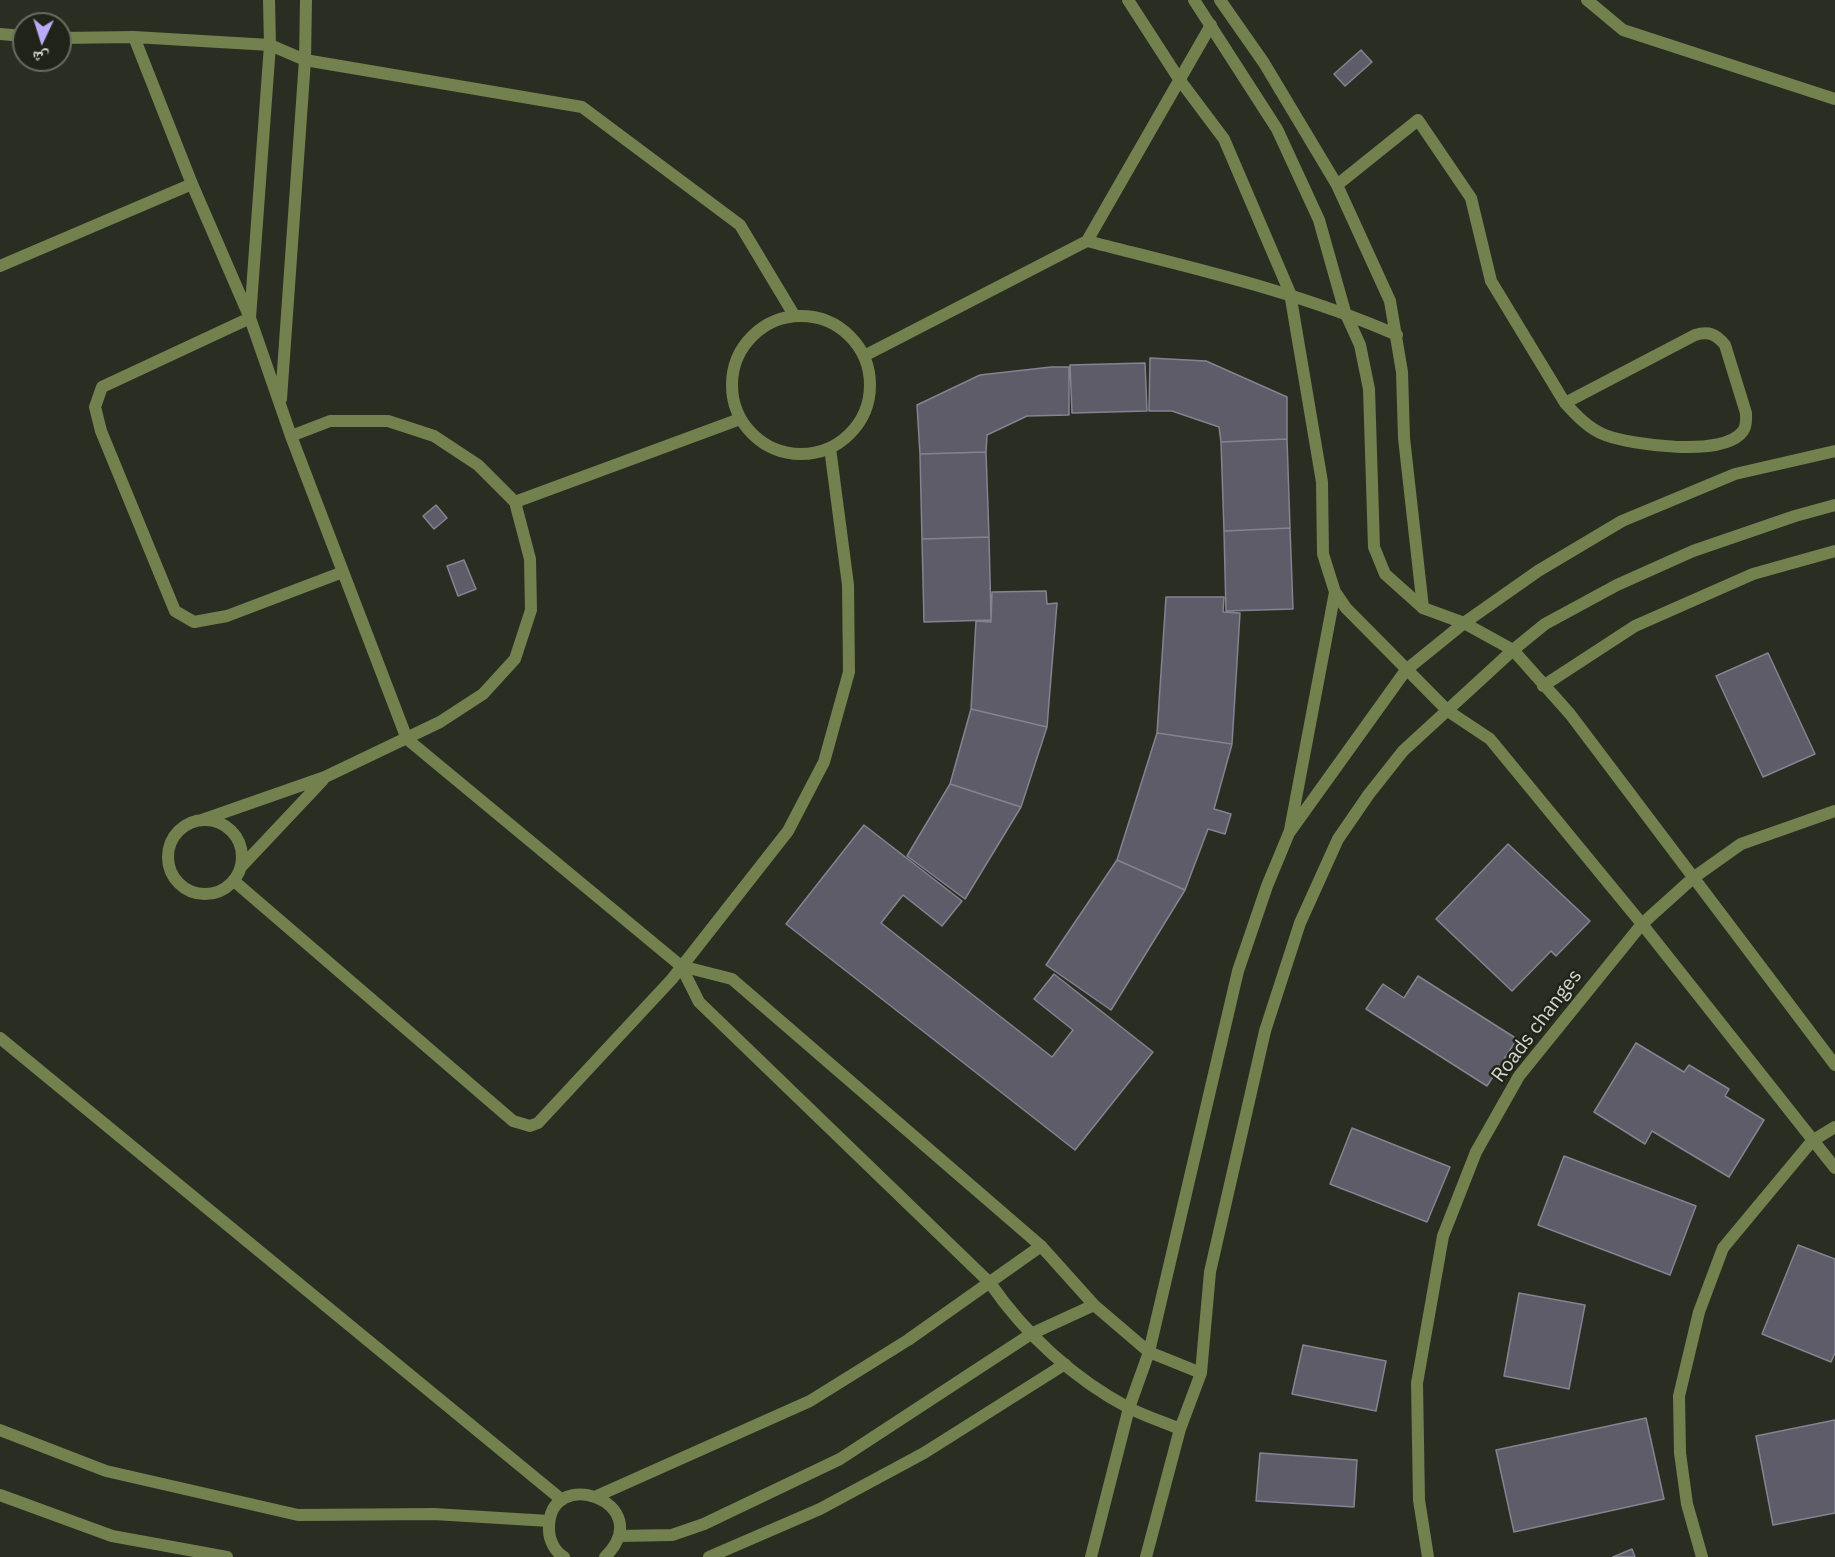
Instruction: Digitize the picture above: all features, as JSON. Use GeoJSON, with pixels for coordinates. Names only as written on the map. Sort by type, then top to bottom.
{"type":"FeatureCollection","features":[{"type":"Feature","properties":{"kind":"street"},"geometry":{"type":"LineString","coordinates":[[250,318],[270,45],[269,0]]}},
{"type":"Feature","properties":{"kind":"street"},"geometry":{"type":"LineString","coordinates":[[281,406],[305,60],[306,0]]}},
{"type":"Feature","properties":{"kind":"street"},"geometry":{"type":"LineString","coordinates":[[1128,0],[1179,80],[1224,139],[1290,293],[1322,482],[1323,554],[1335,592],[1346,608],[1448,711],[1490,738],[1642,924],[1835,1168]]}},
{"type":"Feature","properties":{"kind":"street"},"geometry":{"type":"LineString","coordinates":[[1194,0],[1277,129],[1319,220],[1345,312],[1360,345],[1369,389],[1374,547],[1384,574],[1423,608],[1464,623],[1513,650],[1570,714],[1835,1065]]}},
{"type":"Feature","properties":{"kind":"street"},"geometry":{"type":"LineString","coordinates":[[1220,0],[1264,63],[1337,186],[1390,301],[1402,372],[1404,438],[1423,608]]}},
{"type":"Feature","properties":{"kind":"street"},"geometry":{"type":"LineString","coordinates":[[1587,0],[1623,30],[1835,99]]}},
{"type":"Feature","properties":{"kind":"street"},"geometry":{"type":"LineString","coordinates":[[864,356],[1087,241],[1211,25]]}},
{"type":"Feature","properties":{"kind":"street"},"geometry":{"type":"LineString","coordinates":[[134,37],[192,184],[250,318],[291,436],[407,739],[681,966],[699,1002],[990,1283],[1014,1317],[1031,1334],[1065,1364],[1129,1408],[1180,1429]]}},
{"type":"Feature","properties":{"kind":"street"},"geometry":{"type":"LineString","coordinates":[[72,38],[134,37],[270,45],[305,60],[582,107],[740,225],[794,315]]}},
{"type":"Feature","properties":{"kind":"street"},"geometry":{"type":"LineString","coordinates":[[1337,186],[1418,120],[1471,198],[1491,281],[1565,404],[1580,419],[1603,434],[1644,445],[1676,447],[1708,445],[1730,440],[1743,432],[1746,424],[1746,413],[1725,345],[1718,336],[1711,333],[1695,335],[1565,404]]}},
{"type":"Feature","properties":{"kind":"street"},"geometry":{"type":"LineString","coordinates":[[0,266],[192,184]]}},
{"type":"Feature","properties":{"kind":"street"},"geometry":{"type":"LineString","coordinates":[[1087,241],[1290,293],[1345,312],[1397,335]]}},
{"type":"Feature","properties":{"kind":"street"},"geometry":{"type":"LineString","coordinates":[[794,315],[815,317],[835,324],[852,338],[864,356],[870,376],[869,398],[862,418],[848,436],[830,448],[805,455],[779,451],[756,439],[740,419],[731,393],[733,366],[746,341],[767,324],[794,315]]}},
{"type":"Feature","properties":{"kind":"street"},"geometry":{"type":"LineString","coordinates":[[250,318],[102,387],[96,407],[101,431],[175,611],[194,622],[227,616],[344,572]]}},
{"type":"Feature","properties":{"kind":"street"},"geometry":{"type":"LineString","coordinates":[[515,502],[740,419]]}},
{"type":"Feature","properties":{"kind":"street"},"geometry":{"type":"LineString","coordinates":[[291,436],[330,421],[388,421],[434,436],[478,465],[515,502],[530,560],[531,610],[515,659],[483,694],[440,722],[325,777],[186,825],[175,836],[169,851],[169,867],[177,881],[190,891],[206,894],[221,891],[234,881],[241,867],[325,777]]}},
{"type":"Feature","properties":{"kind":"street"},"geometry":{"type":"LineString","coordinates":[[234,881],[513,1121],[522,1125],[538,1123],[681,966],[789,831],[824,762],[849,672],[848,585],[830,448]]}},
{"type":"Feature","properties":{"kind":"street"},"geometry":{"type":"LineString","coordinates":[[1091,1557],[1129,1408],[1149,1352],[1238,971],[1266,886],[1289,833],[1406,670],[1464,623],[1538,571],[1622,521],[1735,474],[1835,451]]}},
{"type":"Feature","properties":{"kind":"street"},"geometry":{"type":"LineString","coordinates":[[1146,1557],[1180,1429],[1201,1373],[1210,1272],[1265,1031],[1300,923],[1338,839],[1369,794],[1403,751],[1513,650],[1545,624],[1628,580],[1693,551],[1794,516],[1835,505]]}},
{"type":"Feature","properties":{"kind":"street"},"geometry":{"type":"LineString","coordinates":[[1543,686],[1635,626],[1753,574],[1835,551]]}},
{"type":"Feature","properties":{"kind":"street"},"geometry":{"type":"LineString","coordinates":[[1289,833],[1335,592]]}},
{"type":"Feature","properties":{"kind":"street","name":"Roads changes"},"geometry":{"type":"LineString","coordinates":[[1428,1557],[1419,1500],[1417,1383],[1443,1236],[1476,1152],[1519,1077],[1642,924],[1693,878],[1741,844],[1835,811]]}},
{"type":"Feature","properties":{"kind":"street"},"geometry":{"type":"LineString","coordinates":[[202,820],[219,823],[234,833],[242,849],[241,867]]}},
{"type":"Feature","properties":{"kind":"street"},"geometry":{"type":"LineString","coordinates":[[681,966],[732,979],[1041,1246],[1094,1305],[1149,1352],[1201,1373]]}},
{"type":"Feature","properties":{"kind":"street"},"geometry":{"type":"LineString","coordinates":[[0,1038],[562,1500]]}},
{"type":"Feature","properties":{"kind":"street"},"geometry":{"type":"LineString","coordinates":[[1702,1557],[1687,1504],[1680,1453],[1679,1396],[1699,1312],[1723,1248],[1812,1141],[1835,1127]]}},
{"type":"Feature","properties":{"kind":"street"},"geometry":{"type":"LineString","coordinates":[[564,1557],[552,1545],[548,1533],[549,1521],[562,1500],[573,1494],[597,1496],[810,1401],[908,1340],[1041,1246]]}},
{"type":"Feature","properties":{"kind":"street"},"geometry":{"type":"LineString","coordinates":[[619,1536],[672,1535],[704,1524],[840,1459],[1031,1334],[1094,1305]]}},
{"type":"Feature","properties":{"kind":"street"},"geometry":{"type":"LineString","coordinates":[[709,1557],[820,1509],[924,1453],[1065,1364]]}},
{"type":"Feature","properties":{"kind":"street"},"geometry":{"type":"LineString","coordinates":[[0,1430],[106,1471],[298,1515],[434,1514],[549,1521]]}},
{"type":"Feature","properties":{"kind":"street"},"geometry":{"type":"LineString","coordinates":[[0,1495],[112,1536],[227,1557]]}},
{"type":"Feature","properties":{"kind":"street"},"geometry":{"type":"LineString","coordinates":[[597,1496],[615,1512],[619,1524],[619,1536],[605,1557]]}},
{"type":"Feature","properties":{"kind":"building"},"geometry":{"type":"Polygon","coordinates":[[[1361,50],[1372,62],[1345,86],[1334,74],[1361,50]]]}},
{"type":"Feature","properties":{"kind":"building"},"geometry":{"type":"Polygon","coordinates":[[[1150,358],[1206,361],[1287,397],[1287,439],[1221,442],[1219,427],[1172,411],[1149,411],[1150,358]]]}},
{"type":"Feature","properties":{"kind":"building"},"geometry":{"type":"Polygon","coordinates":[[[1145,363],[1147,411],[1072,413],[1070,365],[1145,363]]]}},
{"type":"Feature","properties":{"kind":"building"},"geometry":{"type":"Polygon","coordinates":[[[1069,367],[1069,415],[1027,416],[987,435],[986,452],[920,454],[917,405],[980,375],[1069,367]]]}},
{"type":"Feature","properties":{"kind":"building"},"geometry":{"type":"Polygon","coordinates":[[[1287,439],[1290,528],[1224,531],[1221,442],[1287,439]]]}},
{"type":"Feature","properties":{"kind":"building"},"geometry":{"type":"Polygon","coordinates":[[[986,452],[989,537],[922,539],[920,454],[986,452]]]}},
{"type":"Feature","properties":{"kind":"building"},"geometry":{"type":"Polygon","coordinates":[[[436,505],[447,518],[434,529],[423,516],[436,505]]]}},
{"type":"Feature","properties":{"kind":"building"},"geometry":{"type":"Polygon","coordinates":[[[1290,528],[1293,609],[1226,611],[1224,531],[1290,528]]]}},
{"type":"Feature","properties":{"kind":"building"},"geometry":{"type":"Polygon","coordinates":[[[989,537],[991,620],[924,622],[922,539],[989,537]]]}},
{"type":"Feature","properties":{"kind":"building"},"geometry":{"type":"Polygon","coordinates":[[[464,560],[476,589],[458,596],[447,566],[464,560]]]}},
{"type":"Feature","properties":{"kind":"building"},"geometry":{"type":"Polygon","coordinates":[[[1046,591],[1047,604],[1057,603],[1047,727],[971,709],[976,621],[991,622],[992,592],[1046,591]]]}},
{"type":"Feature","properties":{"kind":"building"},"geometry":{"type":"Polygon","coordinates":[[[1166,597],[1224,597],[1223,612],[1240,613],[1232,744],[1157,733],[1166,597]]]}},
{"type":"Feature","properties":{"kind":"building"},"geometry":{"type":"Polygon","coordinates":[[[1768,653],[1815,754],[1763,777],[1716,676],[1768,653]]]}},
{"type":"Feature","properties":{"kind":"building"},"geometry":{"type":"Polygon","coordinates":[[[971,709],[1047,727],[1021,807],[950,784],[971,709]]]}},
{"type":"Feature","properties":{"kind":"building"},"geometry":{"type":"Polygon","coordinates":[[[1157,733],[1232,744],[1214,809],[1231,814],[1225,834],[1208,829],[1185,890],[1117,860],[1157,733]]]}},
{"type":"Feature","properties":{"kind":"building"},"geometry":{"type":"Polygon","coordinates":[[[950,784],[1021,807],[965,899],[907,856],[950,784]]]}},
{"type":"Feature","properties":{"kind":"building"},"geometry":{"type":"Polygon","coordinates":[[[864,825],[962,901],[942,926],[903,895],[881,923],[1052,1057],[1073,1030],[1034,999],[1054,974],[1153,1052],[1075,1150],[786,924],[864,825]]]}},
{"type":"Feature","properties":{"kind":"building"},"geometry":{"type":"Polygon","coordinates":[[[1508,844],[1590,921],[1556,956],[1551,951],[1512,991],[1436,919],[1508,844]]]}},
{"type":"Feature","properties":{"kind":"building"},"geometry":{"type":"Polygon","coordinates":[[[1117,860],[1185,890],[1111,1010],[1046,965],[1117,860]]]}},
{"type":"Feature","properties":{"kind":"building"},"geometry":{"type":"Polygon","coordinates":[[[1418,976],[1517,1039],[1487,1086],[1366,1009],[1383,984],[1404,998],[1418,976]]]}},
{"type":"Feature","properties":{"kind":"building"},"geometry":{"type":"Polygon","coordinates":[[[1636,1043],[1684,1072],[1689,1065],[1729,1089],[1725,1096],[1764,1120],[1729,1177],[1652,1131],[1645,1144],[1594,1112],[1636,1043]]]}},
{"type":"Feature","properties":{"kind":"building"},"geometry":{"type":"Polygon","coordinates":[[[1352,1128],[1450,1167],[1427,1222],[1330,1184],[1352,1128]]]}},
{"type":"Feature","properties":{"kind":"building"},"geometry":{"type":"Polygon","coordinates":[[[1564,1156],[1696,1206],[1670,1275],[1538,1225],[1564,1156]]]}},
{"type":"Feature","properties":{"kind":"building"},"geometry":{"type":"Polygon","coordinates":[[[1798,1245],[1835,1259],[1835,1353],[1831,1362],[1762,1334],[1798,1245]]]}},
{"type":"Feature","properties":{"kind":"building"},"geometry":{"type":"Polygon","coordinates":[[[1519,1293],[1585,1305],[1569,1389],[1504,1376],[1519,1293]]]}},
{"type":"Feature","properties":{"kind":"building"},"geometry":{"type":"Polygon","coordinates":[[[1303,1345],[1386,1361],[1376,1411],[1292,1394],[1303,1345]]]}},
{"type":"Feature","properties":{"kind":"building"},"geometry":{"type":"Polygon","coordinates":[[[1646,1418],[1664,1499],[1514,1532],[1496,1450],[1646,1418]]]}},
{"type":"Feature","properties":{"kind":"building"},"geometry":{"type":"Polygon","coordinates":[[[1835,1420],[1835,1513],[1773,1525],[1756,1436],[1835,1420]]]}},
{"type":"Feature","properties":{"kind":"building"},"geometry":{"type":"Polygon","coordinates":[[[1260,1453],[1357,1460],[1354,1507],[1256,1501],[1260,1453]]]}},
{"type":"Feature","properties":{"kind":"building"},"geometry":{"type":"Polygon","coordinates":[[[1632,1549],[1635,1557],[1613,1557],[1632,1549]]]}}]}
